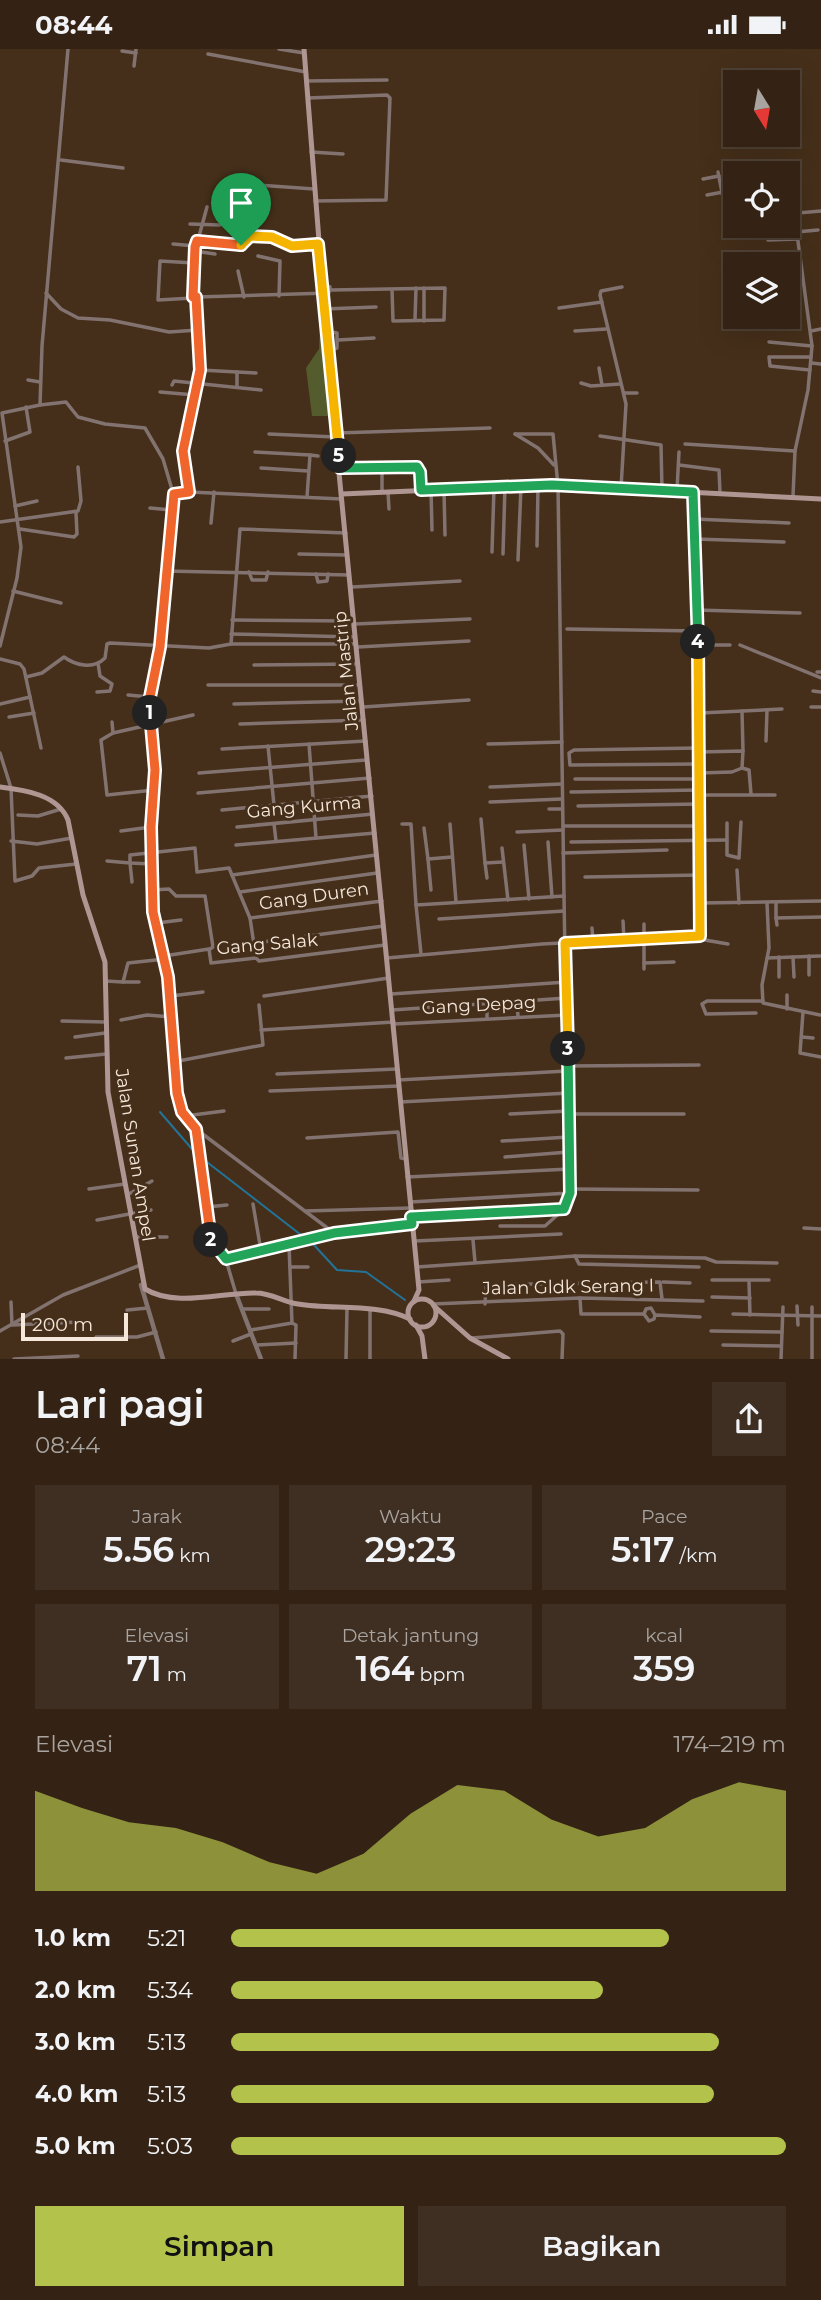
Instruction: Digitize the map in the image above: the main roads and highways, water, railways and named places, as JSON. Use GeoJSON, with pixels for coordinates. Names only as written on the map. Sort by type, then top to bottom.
{"type":"FeatureCollection","features":[{"type":"Feature","properties":{"kind":"main road","name":"Jalan Mastrip"},"geometry":{"type":"LineString","coordinates":[[304,51],[314,201],[394,1023],[401,1133],[419,1290],[426,1300]]}},
{"type":"Feature","properties":{"kind":"main road"},"geometry":{"type":"LineString","coordinates":[[342,497],[431,489],[558,486],[821,499]]}},
{"type":"Feature","properties":{"kind":"main road","name":"Jalan Sunan Ampel"},"geometry":{"type":"LineString","coordinates":[[0,787],[51,800],[64,809],[76,864],[114,981],[105,1023],[108,1092],[126,1184],[141,1285],[153,1293],[188,1297],[258,1293],[293,1304],[398,1315]]}},
{"type":"Feature","properties":{"kind":"main road"},"geometry":{"type":"LineString","coordinates":[[398,1315],[408,1311],[419,1290]]}},
{"type":"Feature","properties":{"kind":"main road"},"geometry":{"type":"LineString","coordinates":[[414,1301],[426,1300],[470,1338],[508,1359]]}},
{"type":"Feature","properties":{"kind":"main road"},"geometry":{"type":"LineString","coordinates":[[422,1336],[426,1326],[433,1321],[434,1308]]}},
{"type":"Feature","properties":{"kind":"main road"},"geometry":{"type":"LineString","coordinates":[[408,1311],[410,1319]]}},
{"type":"Feature","properties":{"kind":"main road"},"geometry":{"type":"LineString","coordinates":[[398,1315],[410,1319],[416,1325],[422,1336],[425,1359]]}},
{"type":"Feature","properties":{"kind":"main road"},"geometry":{"type":"LineString","coordinates":[[416,1325],[426,1326]]}},
{"type":"Feature","properties":{"kind":"waterway"},"geometry":{"type":"LineString","coordinates":[[160,1112],[198,1156]]}},
{"type":"Feature","properties":{"kind":"waterway"},"geometry":{"type":"LineString","coordinates":[[203,1159],[314,1245],[337,1270],[366,1272],[405,1300]]}}]}
